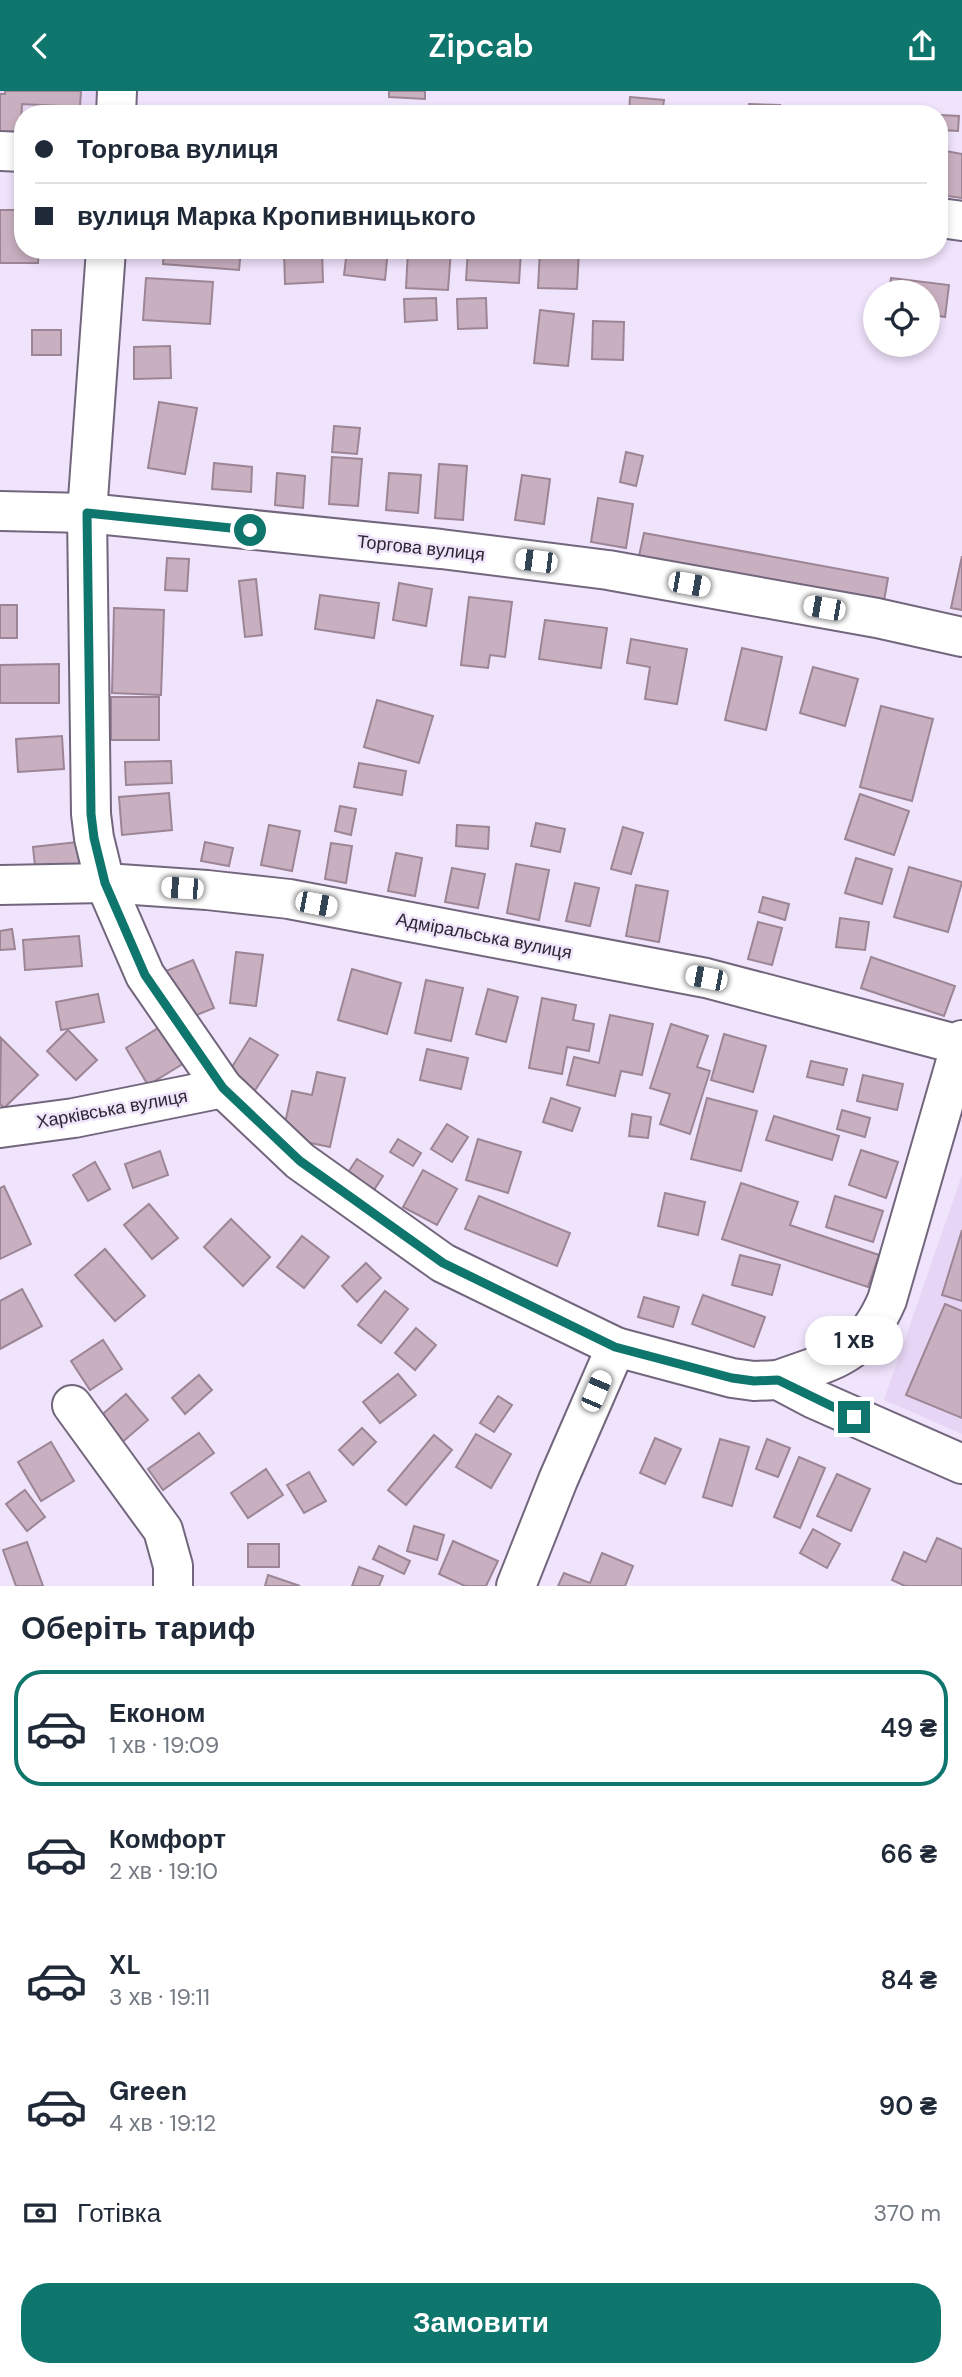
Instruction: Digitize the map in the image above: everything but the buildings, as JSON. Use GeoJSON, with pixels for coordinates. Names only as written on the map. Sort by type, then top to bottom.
{"type":"FeatureCollection","features":[{"type":"Feature","properties":{"kind":"street"},"geometry":{"type":"LineString","coordinates":[[105,259],[87,513],[91,814],[94,838],[105,883],[145,975],[223,1088],[300,1161],[443,1263],[615,1347],[732,1378],[778,1380],[845,1356],[863,1341],[878,1322],[887,1300],[961,1042]]}},
{"type":"Feature","properties":{"kind":"street","name":"Торгова вулиця"},"geometry":{"type":"LineString","coordinates":[[0,511],[87,513],[441,549],[608,570],[877,618],[962,637]]}},
{"type":"Feature","properties":{"kind":"street","name":"Адміральська вулиця"},"geometry":{"type":"LineString","coordinates":[[0,885],[105,883],[289,899],[706,978],[961,1042]]}},
{"type":"Feature","properties":{"kind":"street","name":"Харківська вулиця"},"geometry":{"type":"LineString","coordinates":[[0,1128],[74,1118],[223,1088]]}},
{"type":"Feature","properties":{"kind":"street"},"geometry":{"type":"LineString","coordinates":[[516,1586],[615,1347]]}},
{"type":"Feature","properties":{"kind":"street"},"geometry":{"type":"LineString","coordinates":[[778,1380],[812,1398],[962,1464]]}},
{"type":"Feature","properties":{"kind":"street"},"geometry":{"type":"LineString","coordinates":[[72,1405],[163,1530],[173,1566],[173,1586]]}},
{"type":"Feature","properties":{"kind":"shaded area"},"geometry":{"type":"Polygon","coordinates":[[[0,91],[101,91],[100,105],[14,105],[14,145],[0,144],[0,91]]]}},
{"type":"Feature","properties":{"kind":"shaded area"},"geometry":{"type":"Polygon","coordinates":[[[962,1175],[962,1434],[884,1400],[962,1175]]]}},
{"type":"Feature","properties":{"kind":"route"},"geometry":{"type":"LineString","coordinates":[[250,530],[87,513],[91,814],[94,838],[105,883],[145,975],[223,1088],[300,1161],[443,1263],[615,1347],[732,1378],[778,1380],[854,1417]]}}]}
